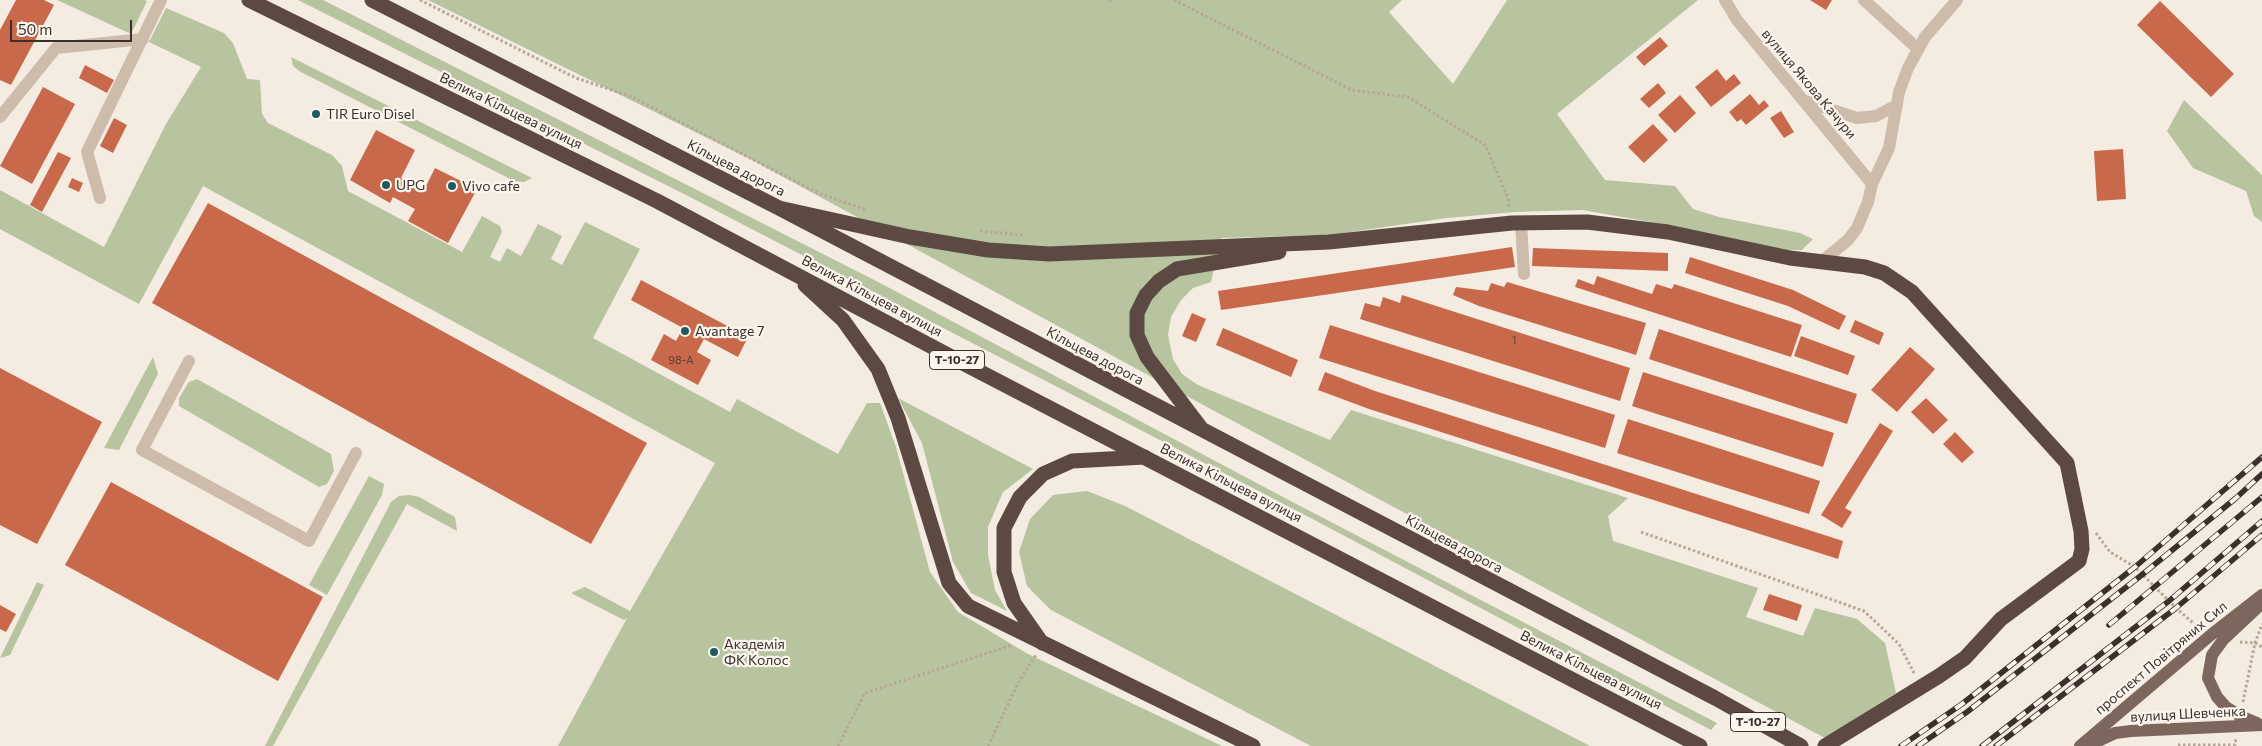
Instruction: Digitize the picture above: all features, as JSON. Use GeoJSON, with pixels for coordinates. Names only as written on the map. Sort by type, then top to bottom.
{"type":"FeatureCollection","features":[{"type":"Feature","properties":{"kind":"highway","name":"Велика Кільцева вулиця"},"geometry":{"type":"LineString","coordinates":[[249,0],[610,177],[959,361],[1663,725],[1700,746]]}},
{"type":"Feature","properties":{"kind":"highway","name":"Кільцева дорога"},"geometry":{"type":"LineString","coordinates":[[372,0],[779,208],[1203,432],[1715,698],[1801,746]]}},
{"type":"Feature","properties":{"kind":"highway"},"geometry":{"type":"LineString","coordinates":[[779,208],[910,237],[1022,253],[1049,254],[1329,242],[1516,223],[1587,222],[1668,232],[1780,257],[1865,267],[1884,273],[1912,292],[2067,463],[2081,531],[2082,549],[2079,561],[2001,619],[1965,658],[1825,746]]}},
{"type":"Feature","properties":{"kind":"highway"},"geometry":{"type":"LineString","coordinates":[[1203,432],[1147,357],[1137,335],[1137,314],[1146,295],[1159,281],[1177,269],[1329,242]]}},
{"type":"Feature","properties":{"kind":"highway"},"geometry":{"type":"LineString","coordinates":[[789,270],[843,320],[878,369],[898,418],[949,583],[968,606],[1253,746]]}},
{"type":"Feature","properties":{"kind":"highway"},"geometry":{"type":"LineString","coordinates":[[1037,641],[1014,603],[1004,572],[1004,528],[1020,497],[1043,474],[1072,461],[1146,457]]}},
{"type":"Feature","properties":{"kind":"main road","name":"проспект Повітряних Сил"},"geometry":{"type":"LineString","coordinates":[[2080,746],[2212,634],[2262,595]]}},
{"type":"Feature","properties":{"kind":"main road","name":"вулиця Шевченка"},"geometry":{"type":"LineString","coordinates":[[2262,602],[2223,640],[2212,655],[2208,678],[2212,689],[2226,707],[2240,716],[2262,724]]}},
{"type":"Feature","properties":{"kind":"main road","name":"вулиця Шевченка"},"geometry":{"type":"LineString","coordinates":[[2088,746],[2123,732],[2262,724]]}},
{"type":"Feature","properties":{"kind":"street"},"geometry":{"type":"LineString","coordinates":[[100,198],[87,152],[162,0]]}},
{"type":"Feature","properties":{"kind":"street","name":"вулиця Якова Качури"},"geometry":{"type":"LineString","coordinates":[[1725,0],[1737,20],[1872,184]]}},
{"type":"Feature","properties":{"kind":"street"},"geometry":{"type":"LineString","coordinates":[[1865,0],[1918,50]]}},
{"type":"Feature","properties":{"kind":"street"},"geometry":{"type":"LineString","coordinates":[[1820,263],[1848,240],[1857,228],[1868,202],[1872,184],[1889,148],[1899,92],[1925,37],[1956,0]]}},
{"type":"Feature","properties":{"kind":"street"},"geometry":{"type":"LineString","coordinates":[[0,117],[56,48],[143,39]]}},
{"type":"Feature","properties":{"kind":"street"},"geometry":{"type":"LineString","coordinates":[[1804,101],[1837,114],[1857,118],[1876,116],[1896,105]]}},
{"type":"Feature","properties":{"kind":"street"},"geometry":{"type":"LineString","coordinates":[[1516,223],[1524,274]]}},
{"type":"Feature","properties":{"kind":"street"},"geometry":{"type":"LineString","coordinates":[[189,361],[142,450],[309,541],[356,453]]}},
{"type":"Feature","properties":{"kind":"path"},"geometry":{"type":"LineString","coordinates":[[420,0],[576,78],[630,96],[818,193],[870,211]]}},
{"type":"Feature","properties":{"kind":"path"},"geometry":{"type":"LineString","coordinates":[[1174,0],[1352,90],[1408,97],[1485,145],[1508,198],[1516,223]]}},
{"type":"Feature","properties":{"kind":"path"},"geometry":{"type":"LineString","coordinates":[[979,231],[1025,235]]}},
{"type":"Feature","properties":{"kind":"path"},"geometry":{"type":"LineString","coordinates":[[2093,528],[2110,552],[2135,567],[2176,608],[2200,628],[2212,634]]}},
{"type":"Feature","properties":{"kind":"path"},"geometry":{"type":"LineString","coordinates":[[1641,532],[1864,611],[1900,644],[1921,687]]}},
{"type":"Feature","properties":{"kind":"path"},"geometry":{"type":"LineString","coordinates":[[2255,643],[2262,623]]}},
{"type":"Feature","properties":{"kind":"path"},"geometry":{"type":"LineString","coordinates":[[2223,640],[2255,643],[2262,647]]}},
{"type":"Feature","properties":{"kind":"path"},"geometry":{"type":"LineString","coordinates":[[838,746],[865,693],[1037,641]]}},
{"type":"Feature","properties":{"kind":"path"},"geometry":{"type":"LineString","coordinates":[[988,746],[1037,641]]}},
{"type":"Feature","properties":{"kind":"green space"},"geometry":{"type":"Polygon","coordinates":[[[57,0],[144,0],[147,1],[131,34],[57,0]]]}},
{"type":"Feature","properties":{"kind":"green space"},"geometry":{"type":"Polygon","coordinates":[[[298,0],[323,0],[882,284],[1283,497],[1717,723],[1711,730],[1303,514],[684,194],[298,0]]]}},
{"type":"Feature","properties":{"kind":"green space"},"geometry":{"type":"Polygon","coordinates":[[[428,0],[1402,0],[1389,12],[1453,84],[1507,0],[1698,0],[1557,114],[1605,180],[1675,186],[1693,209],[1719,217],[1800,233],[1813,239],[1802,250],[1781,250],[1674,226],[1582,210],[1515,212],[1447,218],[1330,235],[1221,238],[1211,282],[1193,288],[1181,300],[1171,317],[1168,335],[1173,359],[1182,374],[1198,385],[1330,440],[1351,410],[1628,498],[1608,516],[1613,541],[1758,588],[1746,617],[1803,636],[1815,608],[1857,619],[1885,643],[1896,693],[1825,738],[1207,407],[752,160],[428,0]]]}},
{"type":"Feature","properties":{"kind":"green space"},"geometry":{"type":"Polygon","coordinates":[[[166,8],[224,33],[233,43],[247,79],[260,80],[262,114],[268,123],[332,155],[342,166],[348,191],[462,252],[482,216],[500,226],[502,232],[490,257],[500,262],[507,248],[521,256],[538,224],[562,236],[551,259],[562,265],[585,222],[640,249],[593,338],[730,412],[737,399],[838,454],[867,403],[880,403],[896,447],[930,572],[958,612],[1028,654],[1222,746],[558,746],[627,618],[624,620],[571,593],[585,587],[630,611],[715,463],[203,186],[139,304],[0,229],[0,190],[104,247],[166,124],[201,67],[149,42],[166,8]]]}},
{"type":"Feature","properties":{"kind":"green space"},"geometry":{"type":"Polygon","coordinates":[[[291,57],[532,178],[524,182],[514,181],[299,71],[293,66],[291,57]]]}},
{"type":"Feature","properties":{"kind":"green space"},"geometry":{"type":"Polygon","coordinates":[[[2184,100],[2262,175],[2262,222],[2254,216],[2246,191],[2193,168],[2167,131],[2184,100]]]}},
{"type":"Feature","properties":{"kind":"green space"},"geometry":{"type":"Polygon","coordinates":[[[153,357],[158,374],[119,450],[104,448],[153,357]]]}},
{"type":"Feature","properties":{"kind":"green space"},"geometry":{"type":"Polygon","coordinates":[[[197,379],[331,454],[334,471],[327,484],[319,487],[179,406],[179,398],[189,382],[197,379]]]}},
{"type":"Feature","properties":{"kind":"green space"},"geometry":{"type":"Polygon","coordinates":[[[898,398],[1033,469],[1003,492],[988,527],[988,555],[995,590],[1007,611],[971,593],[953,562],[922,443],[898,398]]]}},
{"type":"Feature","properties":{"kind":"green space"},"geometry":{"type":"Polygon","coordinates":[[[369,476],[384,484],[382,495],[327,595],[309,585],[369,476]]]}},
{"type":"Feature","properties":{"kind":"green space"},"geometry":{"type":"Polygon","coordinates":[[[1087,491],[1125,506],[1590,746],[1311,746],[1051,610],[1027,586],[1019,552],[1030,519],[1053,495],[1087,491]]]}},
{"type":"Feature","properties":{"kind":"green space"},"geometry":{"type":"Polygon","coordinates":[[[410,495],[419,497],[455,517],[457,531],[407,504],[273,746],[265,746],[391,502],[399,496],[410,495]]]}},
{"type":"Feature","properties":{"kind":"green space"},"geometry":{"type":"Polygon","coordinates":[[[37,582],[44,585],[10,655],[0,658],[37,582]]]}},
{"type":"Feature","properties":{"kind":"building"},"geometry":{"type":"Polygon","coordinates":[[[16,0],[44,0],[54,5],[11,85],[0,80],[0,30],[16,0]]]}},
{"type":"Feature","properties":{"kind":"building"},"geometry":{"type":"Polygon","coordinates":[[[1810,0],[1832,0],[1826,10],[1810,0]]]}},
{"type":"Feature","properties":{"kind":"building"},"geometry":{"type":"Polygon","coordinates":[[[2160,1],[2234,74],[2211,97],[2137,25],[2160,1]]]}},
{"type":"Feature","properties":{"kind":"building"},"geometry":{"type":"Polygon","coordinates":[[[1660,37],[1668,46],[1644,66],[1636,57],[1660,37]]]}},
{"type":"Feature","properties":{"kind":"building"},"geometry":{"type":"Polygon","coordinates":[[[85,65],[114,80],[107,93],[79,78],[85,65]]]}},
{"type":"Feature","properties":{"kind":"building"},"geometry":{"type":"Polygon","coordinates":[[[1717,69],[1726,81],[1734,74],[1741,83],[1711,107],[1695,87],[1717,69]]]}},
{"type":"Feature","properties":{"kind":"building"},"geometry":{"type":"Polygon","coordinates":[[[1658,83],[1666,93],[1649,108],[1640,99],[1658,83]]]}},
{"type":"Feature","properties":{"kind":"building"},"geometry":{"type":"Polygon","coordinates":[[[43,87],[75,104],[32,184],[0,166],[43,87]]]}},
{"type":"Feature","properties":{"kind":"building"},"geometry":{"type":"Polygon","coordinates":[[[1750,94],[1759,105],[1764,100],[1769,106],[1746,125],[1741,119],[1737,122],[1729,112],[1750,94]]]}},
{"type":"Feature","properties":{"kind":"building"},"geometry":{"type":"Polygon","coordinates":[[[1680,95],[1696,113],[1675,133],[1658,115],[1680,95]]]}},
{"type":"Feature","properties":{"kind":"building","name":"TIR Euro Disel"},"geometry":{"type":"Polygon","coordinates":[[[314,111],[321,115],[319,118],[312,114],[314,111]]]}},
{"type":"Feature","properties":{"kind":"building"},"geometry":{"type":"Polygon","coordinates":[[[1781,111],[1794,132],[1784,138],[1770,118],[1781,111]]]}},
{"type":"Feature","properties":{"kind":"building"},"geometry":{"type":"Polygon","coordinates":[[[114,118],[127,125],[113,153],[100,146],[114,118]]]}},
{"type":"Feature","properties":{"kind":"building"},"geometry":{"type":"Polygon","coordinates":[[[1653,124],[1668,140],[1644,163],[1628,147],[1653,124]]]}},
{"type":"Feature","properties":{"kind":"building","name":"UPG"},"geometry":{"type":"Polygon","coordinates":[[[376,130],[415,150],[401,178],[424,190],[435,168],[477,189],[448,243],[408,221],[415,209],[393,197],[390,203],[350,180],[376,130]]]}},
{"type":"Feature","properties":{"kind":"building"},"geometry":{"type":"Polygon","coordinates":[[[2123,149],[2126,199],[2097,201],[2094,151],[2123,149]]]}},
{"type":"Feature","properties":{"kind":"building"},"geometry":{"type":"Polygon","coordinates":[[[58,152],[71,158],[42,212],[30,205],[58,152]]]}},
{"type":"Feature","properties":{"kind":"building"},"geometry":{"type":"Polygon","coordinates":[[[72,178],[83,183],[79,192],[68,187],[72,178]]]}},
{"type":"Feature","properties":{"kind":"building"},"geometry":{"type":"Polygon","coordinates":[[[208,203],[647,443],[591,544],[152,303],[208,203]]]}},
{"type":"Feature","properties":{"kind":"building"},"geometry":{"type":"Polygon","coordinates":[[[1512,247],[1515,267],[1221,310],[1218,291],[1512,247]]]}},
{"type":"Feature","properties":{"kind":"building"},"geometry":{"type":"Polygon","coordinates":[[[1533,248],[1668,253],[1668,271],[1532,266],[1533,248]]]}},
{"type":"Feature","properties":{"kind":"building"},"geometry":{"type":"Polygon","coordinates":[[[1690,257],[1793,290],[1846,316],[1839,330],[1788,306],[1685,273],[1690,257]]]}},
{"type":"Feature","properties":{"kind":"building"},"geometry":{"type":"Polygon","coordinates":[[[1597,276],[1652,294],[1656,284],[1672,289],[1674,284],[1802,325],[1791,357],[1575,287],[1578,279],[1594,285],[1597,276]]]}},
{"type":"Feature","properties":{"kind":"building"},"geometry":{"type":"Polygon","coordinates":[[[641,280],[748,337],[738,357],[704,339],[697,352],[711,360],[698,385],[651,360],[664,334],[676,341],[683,328],[631,300],[641,280]]]}},
{"type":"Feature","properties":{"kind":"building"},"geometry":{"type":"Polygon","coordinates":[[[1507,282],[1646,323],[1636,355],[1479,306],[1453,295],[1456,287],[1488,291],[1491,283],[1504,287],[1507,282]]]}},
{"type":"Feature","properties":{"kind":"building"},"geometry":{"type":"Polygon","coordinates":[[[1402,295],[1630,368],[1620,401],[1360,319],[1365,303],[1380,307],[1383,297],[1400,303],[1402,295]]]}},
{"type":"Feature","properties":{"kind":"building"},"geometry":{"type":"Polygon","coordinates":[[[1192,313],[1206,319],[1196,342],[1182,336],[1192,313]]]}},
{"type":"Feature","properties":{"kind":"building"},"geometry":{"type":"Polygon","coordinates":[[[1855,320],[1884,333],[1879,345],[1850,332],[1855,320]]]}},
{"type":"Feature","properties":{"kind":"building"},"geometry":{"type":"Polygon","coordinates":[[[1330,325],[1615,415],[1605,448],[1319,358],[1330,325]]]}},
{"type":"Feature","properties":{"kind":"building"},"geometry":{"type":"Polygon","coordinates":[[[1223,328],[1298,360],[1291,377],[1216,345],[1223,328]]]}},
{"type":"Feature","properties":{"kind":"building"},"geometry":{"type":"Polygon","coordinates":[[[1659,329],[1857,394],[1847,424],[1649,359],[1659,329]]]}},
{"type":"Feature","properties":{"kind":"building"},"geometry":{"type":"Polygon","coordinates":[[[1801,336],[1855,356],[1848,375],[1794,356],[1801,336]]]}},
{"type":"Feature","properties":{"kind":"building"},"geometry":{"type":"Polygon","coordinates":[[[1910,347],[1935,369],[1897,412],[1871,390],[1910,347]]]}},
{"type":"Feature","properties":{"kind":"building"},"geometry":{"type":"Polygon","coordinates":[[[0,368],[102,422],[37,544],[0,525],[0,368]]]}},
{"type":"Feature","properties":{"kind":"building"},"geometry":{"type":"Polygon","coordinates":[[[1325,372],[1375,391],[1843,541],[1838,559],[1369,409],[1318,390],[1325,372]]]}},
{"type":"Feature","properties":{"kind":"building"},"geometry":{"type":"Polygon","coordinates":[[[1643,372],[1834,433],[1823,467],[1632,406],[1643,372]]]}},
{"type":"Feature","properties":{"kind":"building"},"geometry":{"type":"Polygon","coordinates":[[[1926,398],[1948,420],[1933,434],[1911,412],[1926,398]]]}},
{"type":"Feature","properties":{"kind":"building"},"geometry":{"type":"Polygon","coordinates":[[[1628,419],[1820,481],[1809,514],[1617,453],[1628,419]]]}},
{"type":"Feature","properties":{"kind":"building"},"geometry":{"type":"Polygon","coordinates":[[[1880,423],[1893,431],[1845,508],[1852,512],[1842,528],[1821,515],[1880,423]]]}},
{"type":"Feature","properties":{"kind":"building"},"geometry":{"type":"Polygon","coordinates":[[[1955,432],[1974,452],[1962,463],[1943,444],[1955,432]]]}},
{"type":"Feature","properties":{"kind":"building"},"geometry":{"type":"Polygon","coordinates":[[[111,482],[323,597],[278,681],[65,565],[111,482]]]}},
{"type":"Feature","properties":{"kind":"building"},"geometry":{"type":"Polygon","coordinates":[[[1769,594],[1802,605],[1797,621],[1763,610],[1769,594]]]}},
{"type":"Feature","properties":{"kind":"building"},"geometry":{"type":"Polygon","coordinates":[[[0,605],[16,614],[6,632],[0,629],[0,605]]]}},
{"type":"Feature","properties":{"kind":"railway"},"geometry":{"type":"LineString","coordinates":[[1901,746],[1962,704],[2135,567],[2262,457]]}},
{"type":"Feature","properties":{"kind":"railway"},"geometry":{"type":"LineString","coordinates":[[1918,746],[1967,712],[2143,574],[2236,498],[2262,474]]}},
{"type":"Feature","properties":{"kind":"railway"},"geometry":{"type":"LineString","coordinates":[[2109,625],[2262,497]]}},
{"type":"Feature","properties":{"kind":"railway"},"geometry":{"type":"LineString","coordinates":[[1982,746],[2169,601],[2262,521]]}},
{"type":"Feature","properties":{"kind":"railway"},"geometry":{"type":"LineString","coordinates":[[1996,746],[2176,608],[2262,535]]}},
{"type":"Feature","properties":{"kind":"place","name":"TIR Euro Disel"},"geometry":{"type":"Point","coordinates":[316,114]}},
{"type":"Feature","properties":{"kind":"place","name":"UPG"},"geometry":{"type":"Point","coordinates":[386,185]}},
{"type":"Feature","properties":{"kind":"place","name":"Vivo cafe"},"geometry":{"type":"Point","coordinates":[452,186]}},
{"type":"Feature","properties":{"kind":"place","name":"Avantage 7"},"geometry":{"type":"Point","coordinates":[685,331]}},
{"type":"Feature","properties":{"kind":"place","name":"Академія ФК Колос"},"geometry":{"type":"Point","coordinates":[714,652]}}]}
